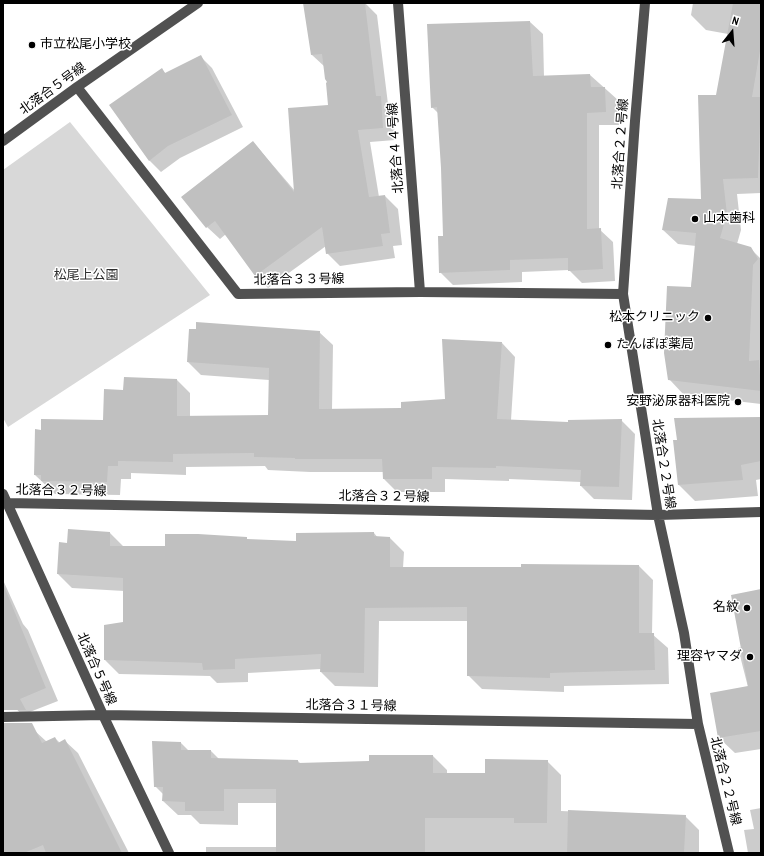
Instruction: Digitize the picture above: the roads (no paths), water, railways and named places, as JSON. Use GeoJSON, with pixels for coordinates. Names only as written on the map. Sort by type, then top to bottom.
{"type":"FeatureCollection","features":[{"type":"Feature","properties":{"kind":"street","name":"北落合５号線"},"geometry":{"type":"LineString","coordinates":[[3,141],[77,87],[198,3]]}},
{"type":"Feature","properties":{"kind":"street","name":"北落合４４号線"},"geometry":{"type":"LineString","coordinates":[[398,3],[420,292]]}},
{"type":"Feature","properties":{"kind":"street","name":"北落合２２号線"},"geometry":{"type":"LineString","coordinates":[[645,3],[623,294],[658,515],[684,633],[698,724],[729,853]]}},
{"type":"Feature","properties":{"kind":"street","name":"北落合３３号線"},"geometry":{"type":"LineString","coordinates":[[77,87],[238,294],[420,292],[623,294]]}},
{"type":"Feature","properties":{"kind":"street","name":"北落合５号線"},"geometry":{"type":"LineString","coordinates":[[5,499],[103,715],[169,853]]}},
{"type":"Feature","properties":{"kind":"street","name":"北落合３２号線"},"geometry":{"type":"LineString","coordinates":[[5,499],[658,515],[761,512]]}},
{"type":"Feature","properties":{"kind":"street","name":"北落合３１号線"},"geometry":{"type":"LineString","coordinates":[[3,717],[103,715],[698,724]]}},
{"type":"Feature","properties":{"kind":"place","name":"市立松尾小学校"},"geometry":{"type":"Point","coordinates":[32,45]}},
{"type":"Feature","properties":{"kind":"place","name":"山本歯科"},"geometry":{"type":"Point","coordinates":[695,219]}},
{"type":"Feature","properties":{"kind":"place","name":"松本クリニック"},"geometry":{"type":"Point","coordinates":[708,318]}},
{"type":"Feature","properties":{"kind":"place","name":"たんぽぽ薬局"},"geometry":{"type":"Point","coordinates":[608,345]}},
{"type":"Feature","properties":{"kind":"place","name":"安野泌尿器科医院"},"geometry":{"type":"Point","coordinates":[738,402]}},
{"type":"Feature","properties":{"kind":"place","name":"名紋"},"geometry":{"type":"Point","coordinates":[747,608]}},
{"type":"Feature","properties":{"kind":"place","name":"理容ヤマダ"},"geometry":{"type":"Point","coordinates":[750,657]}},
{"type":"Feature","properties":{"kind":"park label","name":"松尾上公園"},"geometry":{"type":"Point","coordinates":[86,276]}}]}
